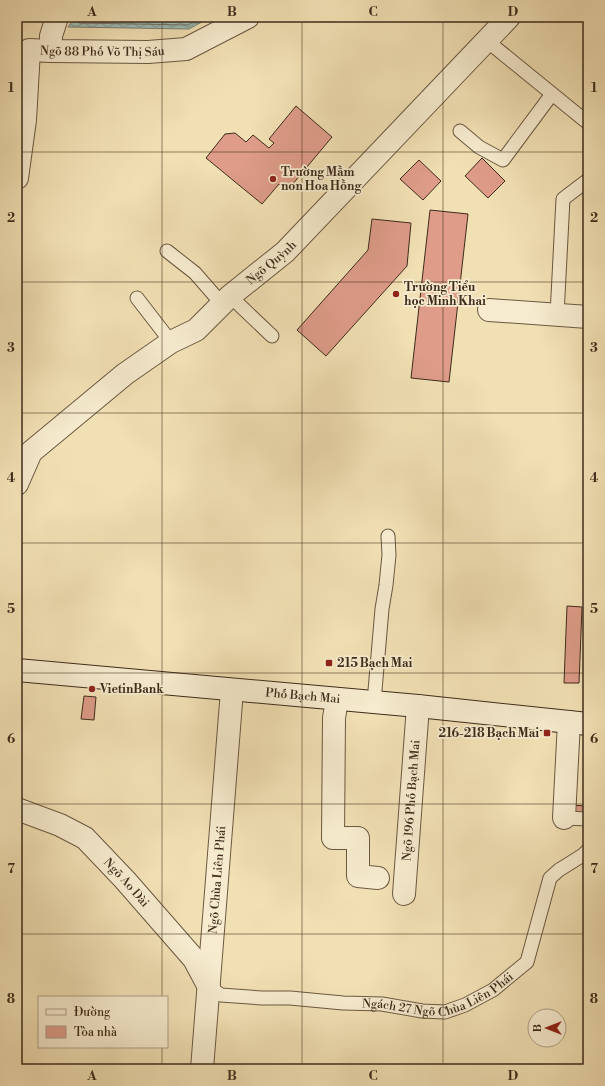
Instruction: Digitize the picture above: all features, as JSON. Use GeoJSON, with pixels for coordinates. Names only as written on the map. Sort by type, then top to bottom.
{"type":"FeatureCollection","features":[{"type":"Feature","properties":{"kind":"street"},"geometry":{"type":"LineString","coordinates":[[51,51],[51,36],[57,17]]}},
{"type":"Feature","properties":{"kind":"street","name":"Ngõ 88 Phố Võ Thị Sáu"},"geometry":{"type":"LineString","coordinates":[[17,178],[21,120],[23,47],[51,51],[148,52],[186,49],[248,17]]}},
{"type":"Feature","properties":{"kind":"street","name":"Ngõ Quỳnh"},"geometry":{"type":"LineString","coordinates":[[17,484],[21,462],[31,452],[124,374],[171,342],[196,330],[226,300],[285,252],[509,17]]}},
{"type":"Feature","properties":{"kind":"street"},"geometry":{"type":"LineString","coordinates":[[489,310],[588,317]]}},
{"type":"Feature","properties":{"kind":"street","name":"Phố Bạch Mai"},"geometry":{"type":"LineString","coordinates":[[17,670],[418,706],[578,723]]}},
{"type":"Feature","properties":{"kind":"street","name":"Ngõ Chùa Liên Phái"},"geometry":{"type":"LineString","coordinates":[[202,1069],[232,690]]}},
{"type":"Feature","properties":{"kind":"street"},"geometry":{"type":"LineString","coordinates":[[337,699],[334,718],[333,838],[358,838],[358,876],[378,878]]}},
{"type":"Feature","properties":{"kind":"street","name":"Ngõ 196 Phố Bạch Mai"},"geometry":{"type":"LineString","coordinates":[[404,894],[418,706]]}},
{"type":"Feature","properties":{"kind":"street"},"geometry":{"type":"LineString","coordinates":[[564,818],[578,723]]}},
{"type":"Feature","properties":{"kind":"street","name":"Ngõ Ao Dài"},"geometry":{"type":"LineString","coordinates":[[17,809],[60,825],[85,838],[125,880],[194,959],[209,987]]}},
{"type":"Feature","properties":{"kind":"lane"},"geometry":{"type":"LineString","coordinates":[[486,40],[588,123]]}},
{"type":"Feature","properties":{"kind":"lane"},"geometry":{"type":"LineString","coordinates":[[460,131],[479,146],[502,160],[552,94]]}},
{"type":"Feature","properties":{"kind":"lane"},"geometry":{"type":"LineString","coordinates":[[557,315],[563,199],[588,180]]}},
{"type":"Feature","properties":{"kind":"lane"},"geometry":{"type":"LineString","coordinates":[[167,251],[272,336]]}},
{"type":"Feature","properties":{"kind":"lane"},"geometry":{"type":"LineString","coordinates":[[138,298],[171,342]]}},
{"type":"Feature","properties":{"kind":"lane"},"geometry":{"type":"LineString","coordinates":[[374,702],[382,609],[389,555],[388,536]]}},
{"type":"Feature","properties":{"kind":"lane"},"geometry":{"type":"LineString","coordinates":[[564,818],[588,819]]}},
{"type":"Feature","properties":{"kind":"lane","name":"Ngách 27 Ngõ Chùa Liên Phái"},"geometry":{"type":"LineString","coordinates":[[209,987],[221,995],[382,1004],[422,1011],[446,1012],[465,1005],[493,990],[527,962],[550,878],[558,870],[583,855],[588,850]]}},
{"type":"Feature","properties":{"kind":"water"},"geometry":{"type":"Polygon","coordinates":[[[75,17],[211,17],[189,29],[68,27],[75,17]]]}},
{"type":"Feature","properties":{"kind":"building"},"geometry":{"type":"Polygon","coordinates":[[[296,106],[332,137],[287,191],[279,184],[262,204],[206,158],[225,134],[235,133],[246,142],[253,135],[269,148],[274,143],[269,139],[296,106]]]}},
{"type":"Feature","properties":{"kind":"building"},"geometry":{"type":"Polygon","coordinates":[[[482,158],[505,181],[488,198],[465,176],[482,158]]]}},
{"type":"Feature","properties":{"kind":"building"},"geometry":{"type":"Polygon","coordinates":[[[419,160],[441,181],[423,200],[400,179],[419,160]]]}},
{"type":"Feature","properties":{"kind":"building"},"geometry":{"type":"Polygon","coordinates":[[[430,210],[468,214],[449,382],[411,378],[430,210]]]}},
{"type":"Feature","properties":{"kind":"building"},"geometry":{"type":"Polygon","coordinates":[[[372,219],[411,223],[407,266],[326,356],[297,330],[368,250],[372,219]]]}},
{"type":"Feature","properties":{"kind":"building"},"geometry":{"type":"Polygon","coordinates":[[[567,606],[582,607],[579,683],[564,683],[567,606]]]}},
{"type":"Feature","properties":{"kind":"building"},"geometry":{"type":"Polygon","coordinates":[[[84,696],[96,697],[94,720],[81,719],[84,696]]]}},
{"type":"Feature","properties":{"kind":"building"},"geometry":{"type":"Polygon","coordinates":[[[567,805],[588,806],[588,817],[566,816],[567,805]]]}},
{"type":"Feature","properties":{"kind":"place","name":"Trường Mầm non Hoa Hồng"},"geometry":{"type":"Point","coordinates":[273,179]}},
{"type":"Feature","properties":{"kind":"place","name":"Trường Tiểu học Minh Khai"},"geometry":{"type":"Point","coordinates":[396,294]}},
{"type":"Feature","properties":{"kind":"place","name":"215 Bạch Mai"},"geometry":{"type":"Point","coordinates":[329,663]}},
{"type":"Feature","properties":{"kind":"place","name":"VietinBank"},"geometry":{"type":"Point","coordinates":[92,689]}},
{"type":"Feature","properties":{"kind":"place","name":"216-218 Bạch Mai"},"geometry":{"type":"Point","coordinates":[547,733]}}]}
